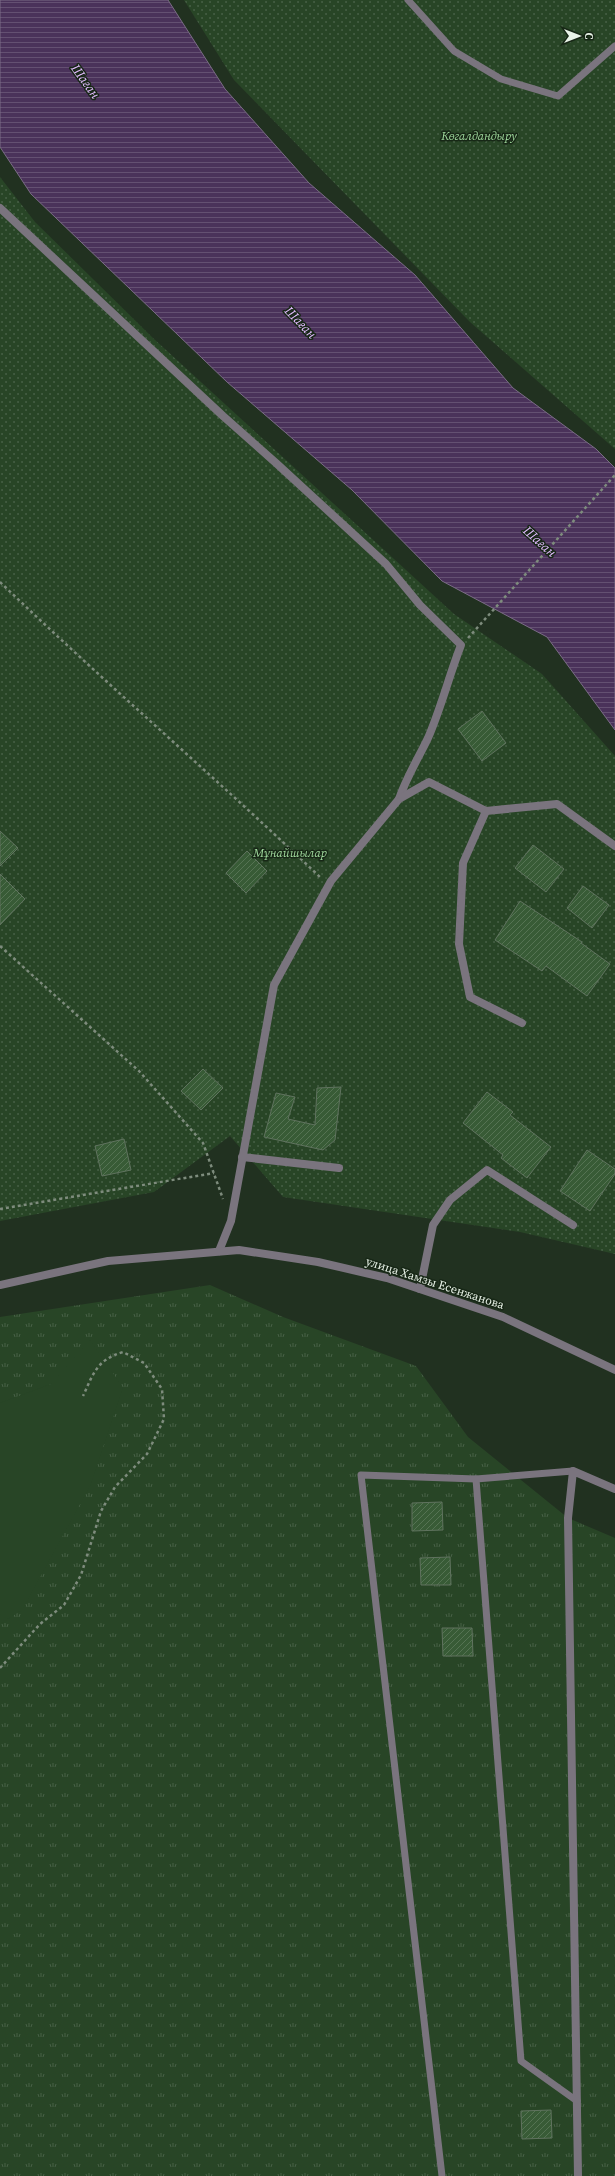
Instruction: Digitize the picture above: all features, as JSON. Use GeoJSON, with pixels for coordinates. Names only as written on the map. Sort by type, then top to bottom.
{"type":"FeatureCollection","features":[{"type":"Feature","properties":{"kind":"street"},"geometry":{"type":"LineString","coordinates":[[0,208],[223,416],[386,564],[420,605],[461,646],[446,692],[427,739],[408,773],[399,799],[329,886],[274,986],[231,1220],[220,1251]]}},
{"type":"Feature","properties":{"kind":"street"},"geometry":{"type":"LineString","coordinates":[[399,799],[429,782],[486,811],[556,804],[615,846]]}},
{"type":"Feature","properties":{"kind":"street"},"geometry":{"type":"LineString","coordinates":[[486,811],[463,863],[459,944],[470,997],[522,1023]]}},
{"type":"Feature","properties":{"kind":"street"},"geometry":{"type":"LineString","coordinates":[[242,1157],[339,1168]]}},
{"type":"Feature","properties":{"kind":"street"},"geometry":{"type":"LineString","coordinates":[[420,1290],[432,1225],[450,1200],[488,1170],[573,1225]]}},
{"type":"Feature","properties":{"kind":"street","name":"улица Хамзы Есенжанова"},"geometry":{"type":"LineString","coordinates":[[0,1284],[108,1261],[239,1250],[318,1262],[387,1278],[503,1317],[615,1370]]}},
{"type":"Feature","properties":{"kind":"street"},"geometry":{"type":"LineString","coordinates":[[578,2176],[568,1518],[573,1471],[615,1489]]}},
{"type":"Feature","properties":{"kind":"lane"},"geometry":{"type":"LineString","coordinates":[[408,0],[454,51],[501,79],[558,96],[615,46]]}},
{"type":"Feature","properties":{"kind":"lane"},"geometry":{"type":"LineString","coordinates":[[442,2176],[361,1475],[476,1479],[573,1471]]}},
{"type":"Feature","properties":{"kind":"lane"},"geometry":{"type":"LineString","coordinates":[[476,1479],[521,2061],[576,2101]]}},
{"type":"Feature","properties":{"kind":"path"},"geometry":{"type":"LineString","coordinates":[[461,646],[615,475]]}},
{"type":"Feature","properties":{"kind":"path"},"geometry":{"type":"LineString","coordinates":[[0,582],[64,643],[237,798],[329,886]]}},
{"type":"Feature","properties":{"kind":"path"},"geometry":{"type":"LineString","coordinates":[[0,946],[139,1070],[203,1143],[224,1200]]}},
{"type":"Feature","properties":{"kind":"path"},"geometry":{"type":"LineString","coordinates":[[0,1209],[214,1173]]}},
{"type":"Feature","properties":{"kind":"path"},"geometry":{"type":"LineString","coordinates":[[0,1668],[40,1624],[64,1605],[81,1575],[101,1511],[115,1487],[147,1454],[164,1419],[162,1389],[144,1363],[123,1352],[107,1357],[93,1374],[83,1396]]}},
{"type":"Feature","properties":{"kind":"green space","name":"Көгалдандыру"},"geometry":{"type":"Polygon","coordinates":[[[184,0],[615,0],[615,449],[470,322],[234,80],[184,0]]]}},
{"type":"Feature","properties":{"kind":"green space","name":"Мұнайшылар"},"geometry":{"type":"Polygon","coordinates":[[[0,177],[35,222],[154,339],[454,614],[542,674],[615,756],[615,1254],[520,1232],[283,1197],[230,1136],[154,1192],[0,1221],[0,177]]]}},
{"type":"Feature","properties":{"kind":"green space"},"geometry":{"type":"Polygon","coordinates":[[[210,1285],[283,1317],[416,1366],[468,1437],[568,1518],[615,1538],[615,2176],[0,2176],[0,1317],[210,1285]]]}},
{"type":"Feature","properties":{"kind":"green space"},"geometry":{"type":"Polygon","coordinates":[[[90,1340],[123,1388],[90,1486],[22,1610],[0,1624],[0,1403],[51,1384],[90,1340]]]}},
{"type":"Feature","properties":{"kind":"water","name":"Шаған"},"geometry":{"type":"Polygon","coordinates":[[[0,0],[168,0],[225,89],[309,183],[415,275],[513,388],[596,449],[615,468],[615,730],[547,637],[442,581],[352,490],[227,382],[31,194],[0,147],[0,0]]]}},
{"type":"Feature","properties":{"kind":"building"},"geometry":{"type":"Polygon","coordinates":[[[482,711],[506,743],[482,761],[458,729],[482,711]]]}},
{"type":"Feature","properties":{"kind":"building"},"geometry":{"type":"Polygon","coordinates":[[[0,831],[18,848],[0,866],[0,831]]]}},
{"type":"Feature","properties":{"kind":"building"},"geometry":{"type":"Polygon","coordinates":[[[533,845],[564,869],[546,892],[515,868],[533,845]]]}},
{"type":"Feature","properties":{"kind":"building"},"geometry":{"type":"Polygon","coordinates":[[[247,851],[267,871],[246,893],[226,873],[247,851]]]}},
{"type":"Feature","properties":{"kind":"building"},"geometry":{"type":"Polygon","coordinates":[[[0,874],[25,899],[0,925],[0,874]]]}},
{"type":"Feature","properties":{"kind":"building"},"geometry":{"type":"Polygon","coordinates":[[[583,886],[609,905],[592,928],[567,908],[583,886]]]}},
{"type":"Feature","properties":{"kind":"building"},"geometry":{"type":"Polygon","coordinates":[[[520,901],[582,942],[581,943],[610,964],[587,996],[546,966],[542,971],[495,940],[520,901]]]}},
{"type":"Feature","properties":{"kind":"building"},"geometry":{"type":"Polygon","coordinates":[[[203,1069],[223,1088],[201,1110],[181,1091],[203,1069]]]}},
{"type":"Feature","properties":{"kind":"building"},"geometry":{"type":"Polygon","coordinates":[[[341,1087],[335,1140],[323,1150],[264,1137],[276,1093],[295,1097],[288,1119],[315,1125],[317,1088],[341,1087]]]}},
{"type":"Feature","properties":{"kind":"building"},"geometry":{"type":"Polygon","coordinates":[[[487,1092],[513,1112],[510,1115],[551,1147],[527,1178],[501,1158],[503,1155],[463,1123],[487,1092]]]}},
{"type":"Feature","properties":{"kind":"building"},"geometry":{"type":"Polygon","coordinates":[[[124,1139],[131,1170],[102,1176],[95,1146],[124,1139]]]}},
{"type":"Feature","properties":{"kind":"building"},"geometry":{"type":"Polygon","coordinates":[[[587,1150],[615,1169],[615,1174],[590,1211],[560,1191],[587,1150]]]}},
{"type":"Feature","properties":{"kind":"building"},"geometry":{"type":"Polygon","coordinates":[[[442,1502],[443,1530],[412,1531],[412,1503],[442,1502]]]}},
{"type":"Feature","properties":{"kind":"building"},"geometry":{"type":"Polygon","coordinates":[[[450,1557],[451,1585],[421,1585],[420,1558],[450,1557]]]}},
{"type":"Feature","properties":{"kind":"building"},"geometry":{"type":"Polygon","coordinates":[[[442,1628],[472,1628],[473,1656],[443,1656],[442,1628]]]}},
{"type":"Feature","properties":{"kind":"building"},"geometry":{"type":"Polygon","coordinates":[[[551,2110],[552,2138],[522,2139],[521,2111],[551,2110]]]}}]}
